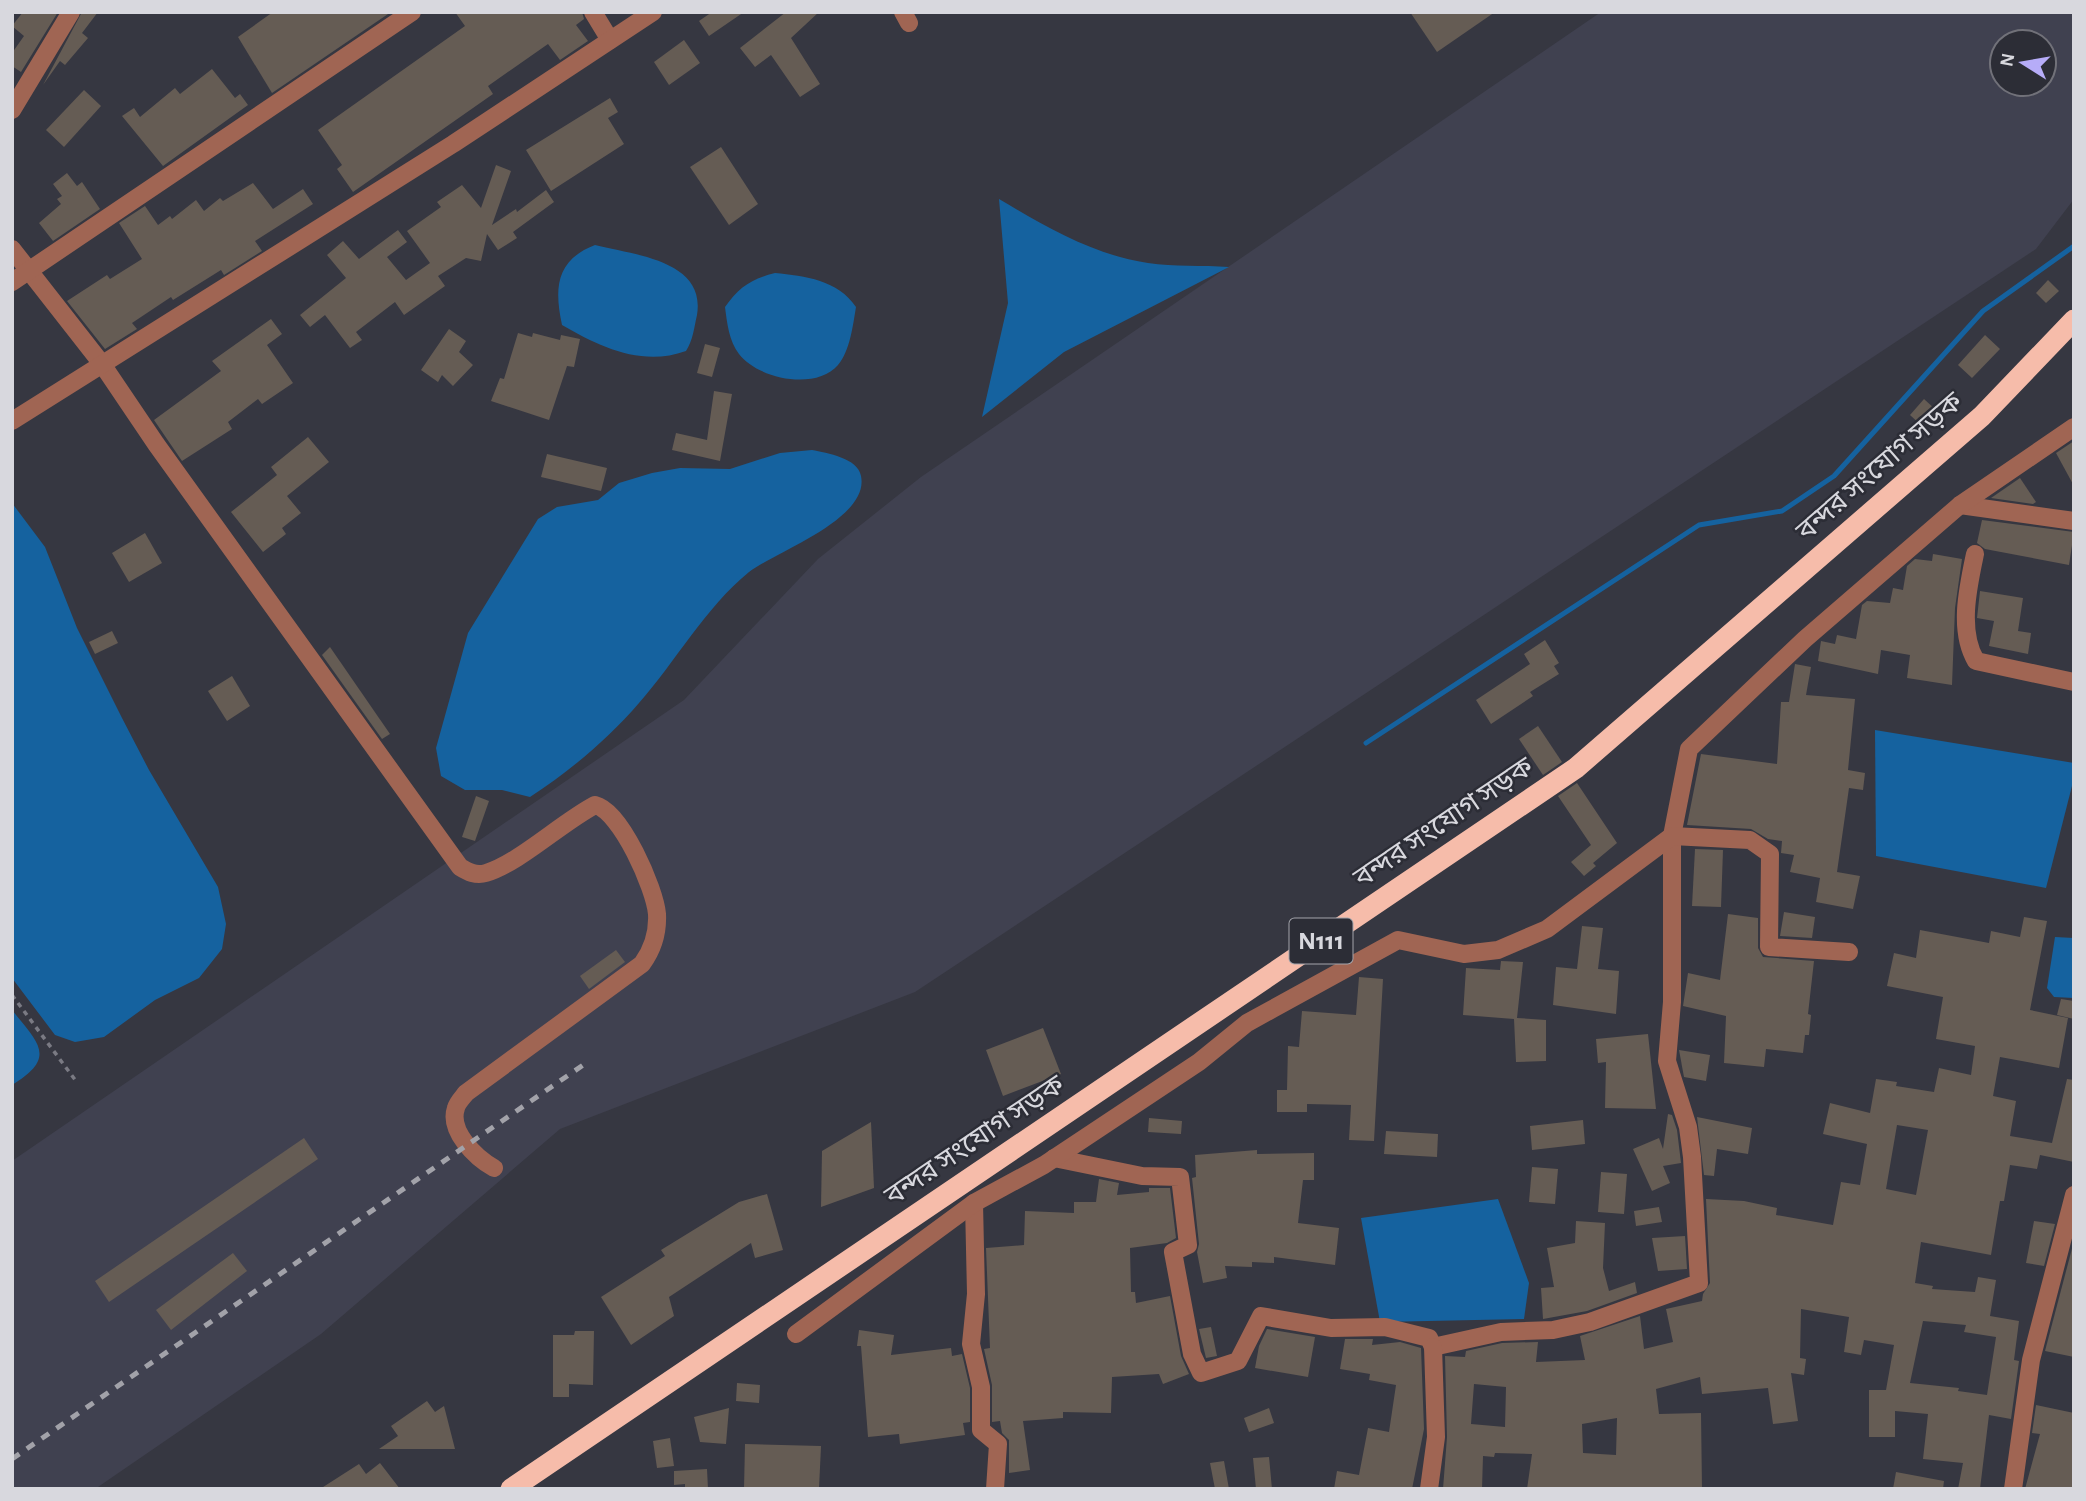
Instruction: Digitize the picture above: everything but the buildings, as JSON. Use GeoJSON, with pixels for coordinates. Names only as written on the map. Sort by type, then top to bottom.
{"type":"FeatureCollection","features":[{"type":"Feature","properties":{"kind":"highway","name":"বন্দর সংযোগ সড়ক"},"geometry":{"type":"LineString","coordinates":[[511,1489],[1576,768],[1982,416],[2074,320]]}},
{"type":"Feature","properties":{"kind":"street"},"geometry":{"type":"LineString","coordinates":[[12,110],[71,12]]}},
{"type":"Feature","properties":{"kind":"street"},"geometry":{"type":"LineString","coordinates":[[12,282],[412,12]]}},
{"type":"Feature","properties":{"kind":"street"},"geometry":{"type":"LineString","coordinates":[[593,12],[610,40]]}},
{"type":"Feature","properties":{"kind":"street"},"geometry":{"type":"LineString","coordinates":[[12,421],[453,144],[653,12]]}},
{"type":"Feature","properties":{"kind":"street"},"geometry":{"type":"LineString","coordinates":[[12,250],[102,364],[156,444],[460,867],[469,873],[485,873],[511,860],[568,819],[595,805],[602,807],[621,829],[648,882],[657,916],[654,948],[642,964],[466,1093],[456,1108],[458,1132],[480,1161],[494,1168]]}},
{"type":"Feature","properties":{"kind":"street"},"geometry":{"type":"LineString","coordinates":[[1433,1347],[1500,1332],[1553,1330],[1590,1322],[1699,1283],[1688,1127],[1667,1062],[1672,1003],[1672,836],[1689,748],[1805,639],[1960,505],[2074,427]]}},
{"type":"Feature","properties":{"kind":"street"},"geometry":{"type":"LineString","coordinates":[[1960,505],[2074,521]]}},
{"type":"Feature","properties":{"kind":"street"},"geometry":{"type":"LineString","coordinates":[[1975,554],[1967,611],[1968,647],[1976,661],[2074,682]]}},
{"type":"Feature","properties":{"kind":"street"},"geometry":{"type":"LineString","coordinates":[[796,1334],[974,1203],[1054,1158],[1199,1062],[1247,1023],[1398,940],[1464,954],[1498,950],[1547,929],[1672,836],[1749,840],[1770,853],[1769,947],[1849,952]]}},
{"type":"Feature","properties":{"kind":"street"},"geometry":{"type":"LineString","coordinates":[[1054,1158],[1142,1176],[1180,1177],[1188,1245],[1173,1252],[1192,1354],[1202,1373],[1238,1361],[1261,1316],[1331,1328],[1385,1326],[1429,1338],[1433,1347],[1436,1437],[1429,1489]]}},
{"type":"Feature","properties":{"kind":"street"},"geometry":{"type":"LineString","coordinates":[[2013,1489],[2031,1360],[2074,1195]]}},
{"type":"Feature","properties":{"kind":"street"},"geometry":{"type":"LineString","coordinates":[[974,1203],[976,1294],[971,1344],[981,1387],[981,1430],[998,1444],[995,1489]]}},
{"type":"Feature","properties":{"kind":"path"},"geometry":{"type":"LineString","coordinates":[[12,995],[76,1081]]}},
{"type":"Feature","properties":{"kind":"shaded area"},"geometry":{"type":"Polygon","coordinates":[[[1601,12],[2074,12],[2074,199],[2036,249],[915,992],[560,1129],[321,1334],[95,1489],[12,1489],[12,1161],[684,700],[818,559],[921,477],[1601,12]]]}},
{"type":"Feature","properties":{"kind":"water"},"geometry":{"type":"Polygon","coordinates":[[[999,199],[1052,229],[1089,246],[1128,259],[1158,264],[1229,267],[1064,352],[982,417],[1008,303],[999,199]]]}},
{"type":"Feature","properties":{"kind":"water"},"geometry":{"type":"Polygon","coordinates":[[[595,245],[664,263],[679,271],[690,282],[697,297],[697,315],[686,351],[653,357],[637,356],[591,341],[562,325],[558,299],[565,267],[582,251],[595,245]]]}},
{"type":"Feature","properties":{"kind":"water"},"geometry":{"type":"Polygon","coordinates":[[[775,273],[809,278],[830,285],[849,298],[856,307],[845,353],[838,365],[828,373],[816,378],[787,379],[759,370],[748,363],[736,349],[729,332],[725,307],[746,285],[775,273]]]}},
{"type":"Feature","properties":{"kind":"water"},"geometry":{"type":"Polygon","coordinates":[[[812,450],[841,457],[859,470],[860,492],[851,506],[818,533],[749,572],[733,586],[653,687],[588,754],[530,797],[502,790],[465,790],[441,776],[436,748],[468,633],[538,519],[557,507],[598,500],[619,483],[652,473],[680,468],[730,469],[780,453],[812,450]]]}},
{"type":"Feature","properties":{"kind":"water"},"geometry":{"type":"Polygon","coordinates":[[[12,503],[45,547],[77,628],[122,718],[149,770],[218,887],[226,924],[222,949],[199,978],[155,1000],[104,1037],[75,1042],[55,1035],[12,978],[12,503]]]}},
{"type":"Feature","properties":{"kind":"water"},"geometry":{"type":"Polygon","coordinates":[[[1875,730],[2074,763],[2074,778],[2046,888],[1876,856],[1875,730]]]}},
{"type":"Feature","properties":{"kind":"water"},"geometry":{"type":"Polygon","coordinates":[[[2055,937],[2074,938],[2074,998],[2054,997],[2047,988],[2055,937]]]}},
{"type":"Feature","properties":{"kind":"water"},"geometry":{"type":"Polygon","coordinates":[[[12,1010],[36,1041],[39,1058],[26,1075],[12,1085],[12,1010]]]}},
{"type":"Feature","properties":{"kind":"water"},"geometry":{"type":"Polygon","coordinates":[[[1498,1199],[1529,1283],[1524,1319],[1380,1322],[1361,1218],[1498,1199]]]}},
{"type":"Feature","properties":{"kind":"waterway"},"geometry":{"type":"LineString","coordinates":[[1366,743],[1699,525],[1782,511],[1834,476],[1983,311],[2074,246]]}},
{"type":"Feature","properties":{"kind":"railway"},"geometry":{"type":"LineString","coordinates":[[12,1459],[586,1063]]}}]}
